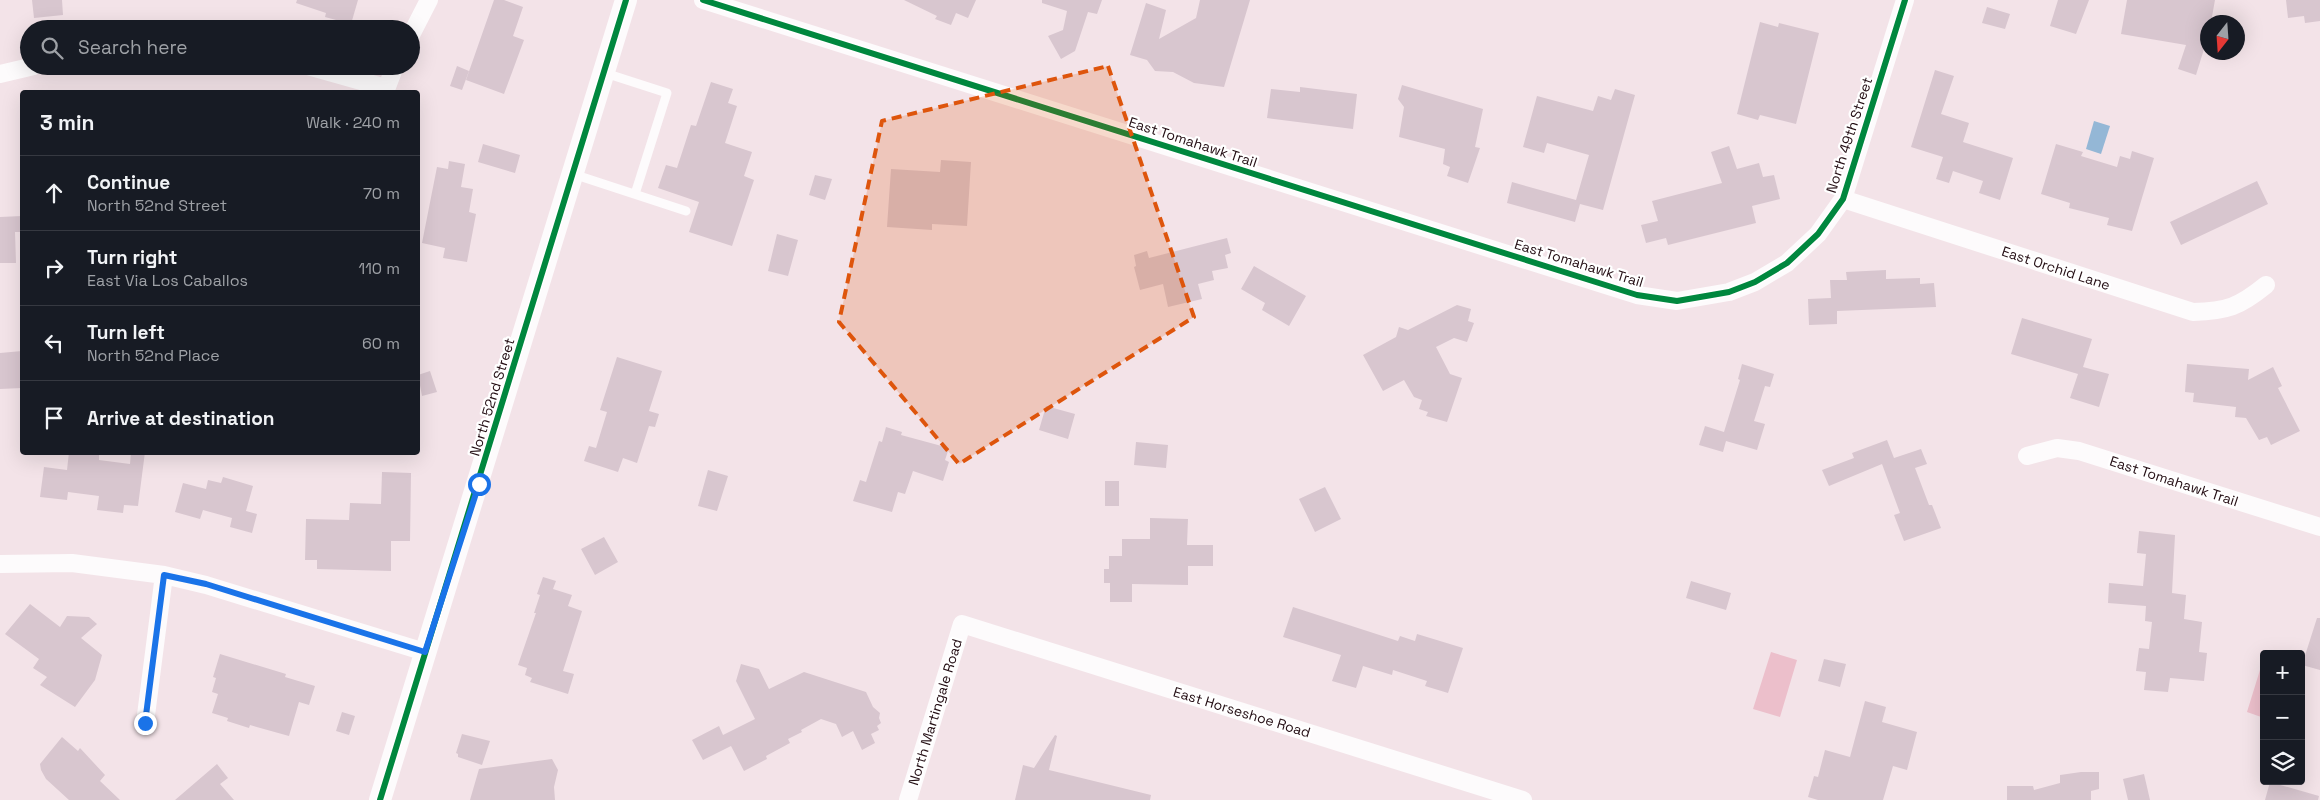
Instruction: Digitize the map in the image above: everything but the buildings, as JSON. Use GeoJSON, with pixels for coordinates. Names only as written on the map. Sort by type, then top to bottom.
{"type":"FeatureCollection","features":[{"type":"Feature","properties":{"kind":"street"},"geometry":{"type":"LineString","coordinates":[[419,20],[429,0]]}},
{"type":"Feature","properties":{"kind":"street","name":"North 52nd Street"},"geometry":{"type":"LineString","coordinates":[[380,800],[626,0]]}},
{"type":"Feature","properties":{"kind":"street","name":"East Tomahawk Trail"},"geometry":{"type":"LineString","coordinates":[[703,0],[1637,295],[1677,301]]}},
{"type":"Feature","properties":{"kind":"street","name":"North 49th Street"},"geometry":{"type":"LineString","coordinates":[[1677,301],[1729,292],[1755,282],[1779,268],[1818,234],[1843,199],[1905,0]]}},
{"type":"Feature","properties":{"kind":"street"},"geometry":{"type":"LineString","coordinates":[[0,74],[20,69]]}},
{"type":"Feature","properties":{"kind":"street"},"geometry":{"type":"LineString","coordinates":[[337,75],[386,90],[392,75]]}},
{"type":"Feature","properties":{"kind":"street","name":"East Orchid Lane"},"geometry":{"type":"LineString","coordinates":[[1843,199],[2193,312],[2218,312],[2245,302],[2266,285]]}},
{"type":"Feature","properties":{"kind":"street","name":"East Tomahawk Trail"},"geometry":{"type":"LineString","coordinates":[[2027,456],[2057,448],[2079,451],[2320,528]]}},
{"type":"Feature","properties":{"kind":"street"},"geometry":{"type":"LineString","coordinates":[[0,564],[72,563],[164,575],[206,584],[425,652]]}},
{"type":"Feature","properties":{"kind":"street"},"geometry":{"type":"LineString","coordinates":[[145,723],[164,575]]}},
{"type":"Feature","properties":{"kind":"street","name":"North Martingale Road"},"geometry":{"type":"LineString","coordinates":[[908,800],[962,624]]}},
{"type":"Feature","properties":{"kind":"street","name":"East Horseshoe Road"},"geometry":{"type":"LineString","coordinates":[[962,624],[1523,800]]}},
{"type":"Feature","properties":{"kind":"lane"},"geometry":{"type":"LineString","coordinates":[[604,73],[667,92],[635,194]]}},
{"type":"Feature","properties":{"kind":"lane"},"geometry":{"type":"LineString","coordinates":[[573,174],[686,211]]}},
{"type":"Feature","properties":{"kind":"highlighted area"},"geometry":{"type":"Polygon","coordinates":[[[1108,66],[1194,317],[959,464],[839,322],[882,121],[1108,66]]]}},
{"type":"Feature","properties":{"kind":"shaded area"},"geometry":{"type":"Polygon","coordinates":[[[1771,652],[1797,660],[1780,717],[1753,709],[1771,652]]]}},
{"type":"Feature","properties":{"kind":"shaded area"},"geometry":{"type":"Polygon","coordinates":[[[2260,670],[2260,717],[2247,712],[2260,670]]]}},
{"type":"Feature","properties":{"kind":"water"},"geometry":{"type":"Polygon","coordinates":[[[2094,121],[2110,126],[2101,154],[2086,149],[2094,121]]]}},
{"type":"Feature","properties":{"kind":"cycle path"},"geometry":{"type":"LineString","coordinates":[[380,800],[626,0]]}},
{"type":"Feature","properties":{"kind":"cycle path"},"geometry":{"type":"LineString","coordinates":[[703,0],[1637,295],[1677,301],[1729,292],[1755,282],[1787,263],[1818,234],[1843,199],[1905,0]]}},
{"type":"Feature","properties":{"kind":"route"},"geometry":{"type":"LineString","coordinates":[[145,723],[164,575],[206,584],[425,652],[479,484]]}}]}
